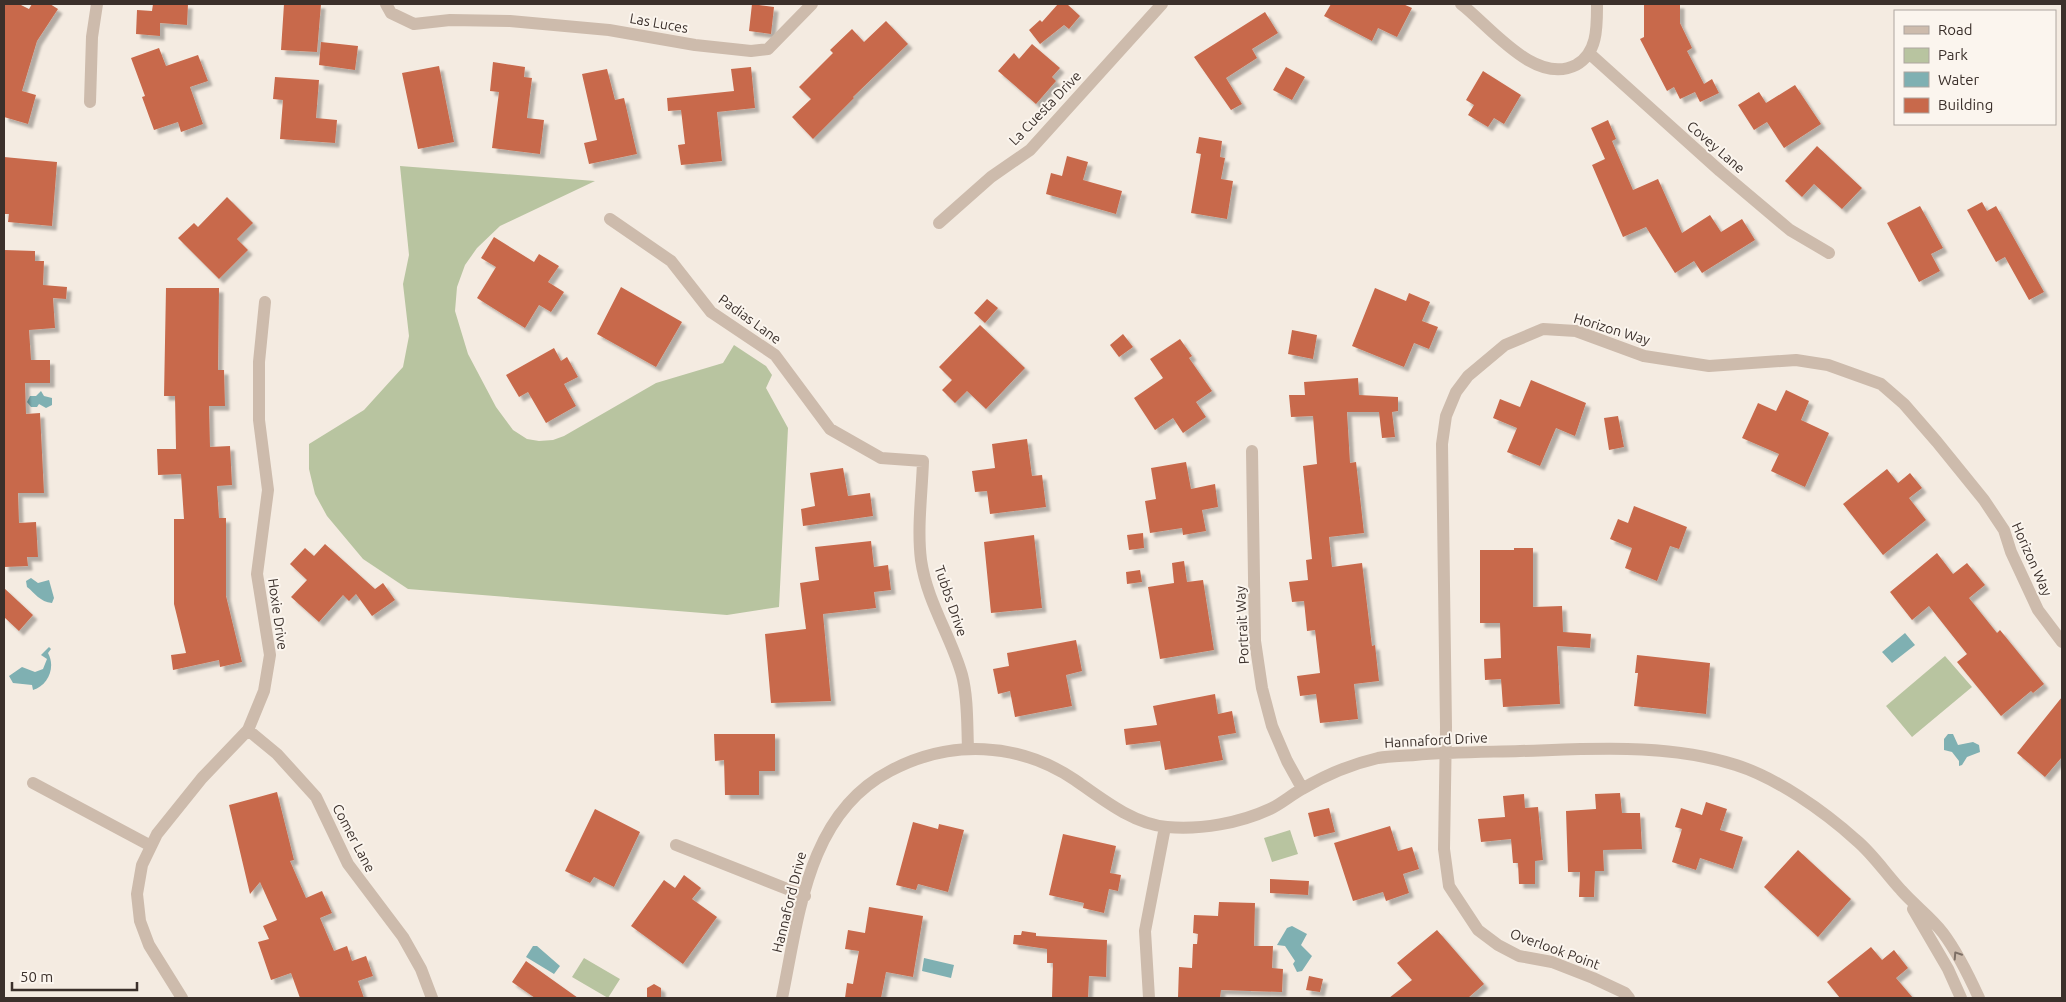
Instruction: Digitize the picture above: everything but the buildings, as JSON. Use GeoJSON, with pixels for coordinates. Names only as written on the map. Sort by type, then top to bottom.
{"type":"FeatureCollection","features":[{"type":"Feature","properties":{"kind":"street"},"geometry":{"type":"LineString","coordinates":[[90,102],[92,37],[96,4]]}},
{"type":"Feature","properties":{"kind":"street","name":"Las Luces"},"geometry":{"type":"LineString","coordinates":[[386,4],[390,13],[414,24],[450,20],[510,21],[609,30],[695,45],[751,51],[768,50],[812,4]]}},
{"type":"Feature","properties":{"kind":"street","name":"La Cuesta Drive"},"geometry":{"type":"LineString","coordinates":[[939,223],[991,177],[1030,150],[1162,4]]}},
{"type":"Feature","properties":{"kind":"street"},"geometry":{"type":"LineString","coordinates":[[1460,4],[1503,42],[1540,67],[1555,71],[1567,69],[1590,54],[1594,44],[1597,4]]}},
{"type":"Feature","properties":{"kind":"street","name":"Covey Lane"},"geometry":{"type":"LineString","coordinates":[[1590,54],[1720,171],[1790,230],[1829,253]]}},
{"type":"Feature","properties":{"kind":"street","name":"Padias Lane"},"geometry":{"type":"LineString","coordinates":[[610,219],[671,262],[711,312],[775,355],[830,429],[881,458],[923,461]]}},
{"type":"Feature","properties":{"kind":"street","name":"Hoxie Drive"},"geometry":{"type":"LineString","coordinates":[[182,998],[149,945],[140,921],[137,894],[142,865],[157,834],[202,778],[248,730],[264,691],[270,655],[257,574],[268,490],[259,420],[259,362],[265,302]]}},
{"type":"Feature","properties":{"kind":"street","name":"Horizon Way"},"geometry":{"type":"LineString","coordinates":[[1446,753],[1442,444],[1446,416],[1456,392],[1468,376],[1486,359],[1505,345],[1543,329],[1576,331],[1644,356],[1709,366],[1762,360],[1796,360],[1828,365],[1881,384],[1904,404],[1984,500],[2004,530],[2011,552],[2038,610],[2062,642]]}},
{"type":"Feature","properties":{"kind":"street","name":"Portrait Way"},"geometry":{"type":"LineString","coordinates":[[1252,451],[1256,650],[1262,688],[1272,726],[1287,761],[1302,788]]}},
{"type":"Feature","properties":{"kind":"street","name":"Tubbs Drive"},"geometry":{"type":"LineString","coordinates":[[923,461],[920,527],[921,561],[932,600],[962,675],[966,696],[968,748]]}},
{"type":"Feature","properties":{"kind":"street","name":"Comer Lane"},"geometry":{"type":"LineString","coordinates":[[248,730],[277,754],[316,797],[348,864],[403,937],[421,969],[432,998]]}},
{"type":"Feature","properties":{"kind":"street","name":"Hannaford Drive"},"geometry":{"type":"LineString","coordinates":[[782,998],[813,863],[824,836],[840,813],[862,791],[886,773],[926,756],[968,748],[1024,755],[1056,769],[1114,807],[1165,827],[1228,822],[1271,808],[1302,788],[1336,773],[1379,758],[1446,753],[1650,750],[1737,765],[1772,781],[1824,815],[1858,841],[1904,894],[1942,932],[1967,971],[1979,998]]}},
{"type":"Feature","properties":{"kind":"street","name":"Overlook Point"},"geometry":{"type":"LineString","coordinates":[[1446,753],[1444,849],[1449,886],[1478,930],[1519,956],[1552,962],[1593,978],[1625,993],[1629,998]]}},
{"type":"Feature","properties":{"kind":"street"},"geometry":{"type":"LineString","coordinates":[[33,783],[151,846]]}},
{"type":"Feature","properties":{"kind":"street"},"geometry":{"type":"LineString","coordinates":[[1149,998],[1145,931],[1165,827]]}},
{"type":"Feature","properties":{"kind":"street"},"geometry":{"type":"LineString","coordinates":[[676,845],[805,896]]}},
{"type":"Feature","properties":{"kind":"street","name":"Hannaford Drive"},"geometry":{"type":"LineString","coordinates":[[1904,894],[1948,969],[1961,998]]}},
{"type":"Feature","properties":{"kind":"green space"},"geometry":{"type":"Polygon","coordinates":[[[400,166],[595,181],[500,226],[477,248],[465,265],[457,287],[455,311],[468,354],[496,407],[513,430],[527,439],[539,441],[553,440],[564,436],[656,383],[723,363],[734,345],[766,366],[772,375],[766,388],[788,428],[779,607],[727,615],[408,589],[363,559],[327,516],[315,494],[309,469],[309,444],[364,410],[403,367],[409,336],[403,284],[409,255],[400,166]]]}},
{"type":"Feature","properties":{"kind":"green space"},"geometry":{"type":"Polygon","coordinates":[[[1945,656],[1972,687],[1912,737],[1886,706],[1945,656]]]}},
{"type":"Feature","properties":{"kind":"green space"},"geometry":{"type":"Polygon","coordinates":[[[1290,830],[1298,854],[1272,862],[1264,838],[1290,830]]]}},
{"type":"Feature","properties":{"kind":"green space"},"geometry":{"type":"Polygon","coordinates":[[[584,958],[620,979],[608,998],[572,977],[584,958]]]}},
{"type":"Feature","properties":{"kind":"water"},"geometry":{"type":"Polygon","coordinates":[[[41,391],[44,396],[52,398],[52,405],[46,408],[39,404],[37,407],[31,407],[27,402],[30,396],[36,396],[41,391]]]}},
{"type":"Feature","properties":{"kind":"water"},"geometry":{"type":"Polygon","coordinates":[[[31,578],[38,583],[49,580],[54,598],[52,603],[41,599],[27,587],[26,581],[31,578]]]}},
{"type":"Feature","properties":{"kind":"water"},"geometry":{"type":"Polygon","coordinates":[[[1905,633],[1915,645],[1892,663],[1882,652],[1905,633]]]}},
{"type":"Feature","properties":{"kind":"water"},"geometry":{"type":"Polygon","coordinates":[[[49,647],[51,649],[48,653],[51,670],[43,684],[33,690],[32,685],[13,683],[9,676],[22,667],[35,672],[43,669],[47,659],[41,655],[49,647]]]}},
{"type":"Feature","properties":{"kind":"water"},"geometry":{"type":"Polygon","coordinates":[[[1948,734],[1953,734],[1958,745],[1973,742],[1979,745],[1980,752],[1967,757],[1962,765],[1959,766],[1959,761],[1952,752],[1944,750],[1944,739],[1948,734]]]}},
{"type":"Feature","properties":{"kind":"water"},"geometry":{"type":"Polygon","coordinates":[[[1292,926],[1307,934],[1301,945],[1312,956],[1302,971],[1297,972],[1293,964],[1295,961],[1285,946],[1277,945],[1287,928],[1292,926]]]}},
{"type":"Feature","properties":{"kind":"water"},"geometry":{"type":"Polygon","coordinates":[[[533,946],[537,946],[560,966],[554,974],[526,957],[533,946]]]}},
{"type":"Feature","properties":{"kind":"water"},"geometry":{"type":"Polygon","coordinates":[[[924,958],[954,965],[951,978],[922,971],[924,958]]]}}]}
